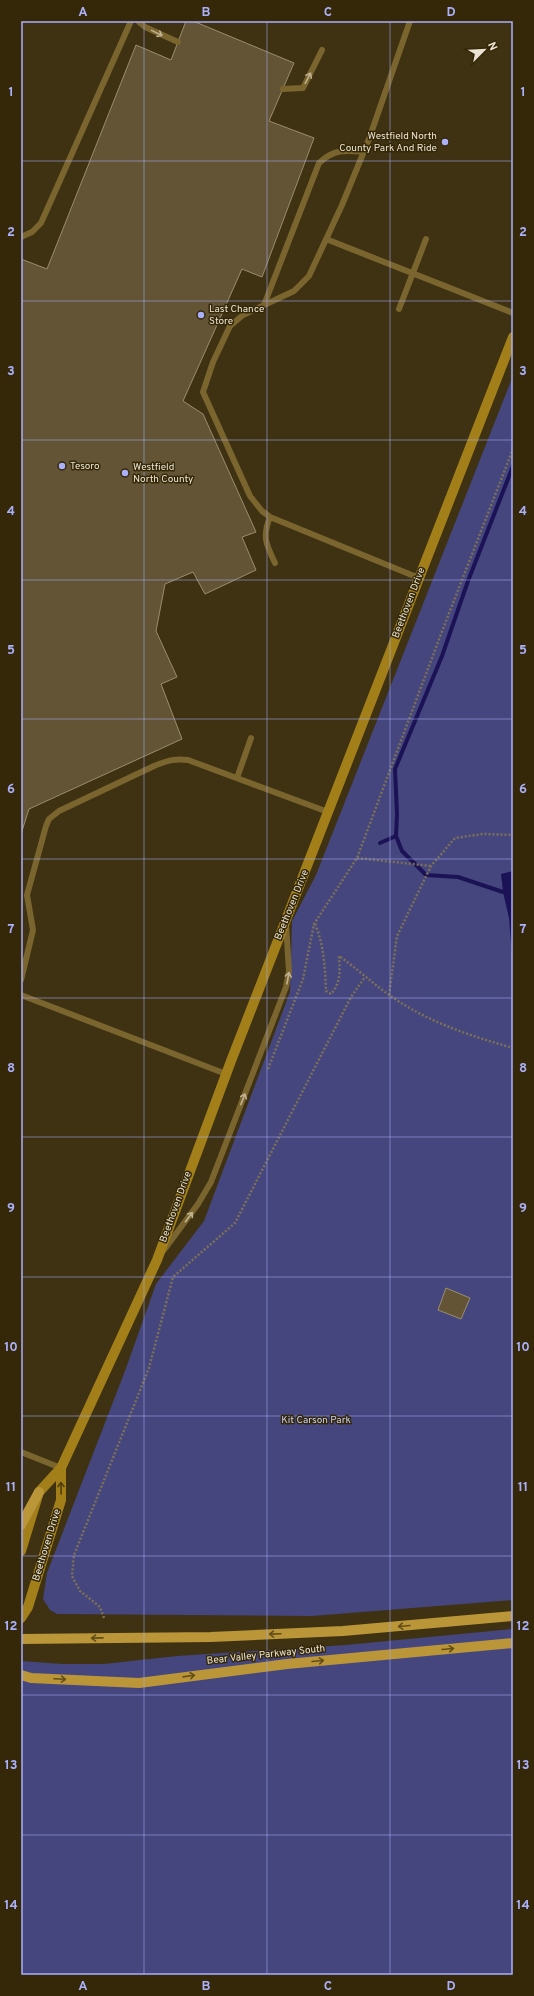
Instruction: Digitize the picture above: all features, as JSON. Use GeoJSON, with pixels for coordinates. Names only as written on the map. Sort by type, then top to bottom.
{"type":"FeatureCollection","features":[{"type":"Feature","properties":{"kind":"main road","name":"Beethoven Drive"},"geometry":{"type":"LineString","coordinates":[[21,1551],[39,1492],[61,1468],[157,1260],[226,1074],[513,337]]}},
{"type":"Feature","properties":{"kind":"main road","name":"Beethoven Drive"},"geometry":{"type":"LineString","coordinates":[[21,1618],[28,1607],[61,1500],[61,1468]]}},
{"type":"Feature","properties":{"kind":"main road"},"geometry":{"type":"LineString","coordinates":[[21,1525],[39,1492]]}},
{"type":"Feature","properties":{"kind":"main road","name":"Bear Valley Parkway South"},"geometry":{"type":"LineString","coordinates":[[21,1639],[211,1637],[343,1631],[513,1616]]}},
{"type":"Feature","properties":{"kind":"main road","name":"Bear Valley Parkway South"},"geometry":{"type":"LineString","coordinates":[[21,1676],[31,1678],[140,1683],[287,1664],[513,1643]]}},
{"type":"Feature","properties":{"kind":"lane"},"geometry":{"type":"LineString","coordinates":[[21,237],[32,232],[41,223],[131,21]]}},
{"type":"Feature","properties":{"kind":"lane"},"geometry":{"type":"LineString","coordinates":[[138,21],[145,27],[178,42]]}},
{"type":"Feature","properties":{"kind":"lane"},"geometry":{"type":"LineString","coordinates":[[410,21],[364,152],[309,276],[294,291],[243,315],[230,326],[213,362],[203,392],[250,496],[262,512],[270,517],[419,578]]}},
{"type":"Feature","properties":{"kind":"lane"},"geometry":{"type":"LineString","coordinates":[[282,89],[303,88],[322,50]]}},
{"type":"Feature","properties":{"kind":"lane"},"geometry":{"type":"LineString","coordinates":[[264,305],[319,163],[325,157],[342,150],[364,152]]}},
{"type":"Feature","properties":{"kind":"lane"},"geometry":{"type":"LineString","coordinates":[[326,239],[513,314]]}},
{"type":"Feature","properties":{"kind":"lane"},"geometry":{"type":"LineString","coordinates":[[399,310],[426,239]]}},
{"type":"Feature","properties":{"kind":"lane"},"geometry":{"type":"LineString","coordinates":[[270,517],[265,530],[265,540],[274,563]]}},
{"type":"Feature","properties":{"kind":"lane"},"geometry":{"type":"LineString","coordinates":[[237,778],[251,738]]}},
{"type":"Feature","properties":{"kind":"lane"},"geometry":{"type":"LineString","coordinates":[[21,980],[33,930],[27,896],[46,826],[54,814],[154,766],[174,759],[188,760],[328,812]]}},
{"type":"Feature","properties":{"kind":"lane"},"geometry":{"type":"LineString","coordinates":[[157,1260],[198,1204],[211,1182],[286,987],[289,971],[286,919]]}},
{"type":"Feature","properties":{"kind":"lane"},"geometry":{"type":"LineString","coordinates":[[21,995],[226,1074]]}},
{"type":"Feature","properties":{"kind":"lane"},"geometry":{"type":"LineString","coordinates":[[21,1452],[61,1468]]}},
{"type":"Feature","properties":{"kind":"path"},"geometry":{"type":"LineString","coordinates":[[513,449],[441,634],[358,858],[314,924],[319,935],[326,968],[326,991],[331,994],[335,990],[340,974],[339,956],[389,996],[419,1014],[477,1038],[513,1048]]}},
{"type":"Feature","properties":{"kind":"path"},"geometry":{"type":"LineString","coordinates":[[389,996],[397,936],[431,866],[455,838],[483,834],[513,835]]}},
{"type":"Feature","properties":{"kind":"path"},"geometry":{"type":"LineString","coordinates":[[358,858],[431,866]]}},
{"type":"Feature","properties":{"kind":"path"},"geometry":{"type":"LineString","coordinates":[[104,1618],[100,1607],[80,1590],[72,1576],[74,1555],[149,1368],[173,1277],[235,1223],[347,1004],[365,977]]}},
{"type":"Feature","properties":{"kind":"green space","name":"Kit Carson Park"},"geometry":{"type":"Polygon","coordinates":[[[513,376],[513,1600],[312,1616],[57,1614],[50,1610],[43,1599],[47,1573],[125,1371],[156,1284],[204,1221],[290,992],[292,921],[316,875],[513,376]]]}},
{"type":"Feature","properties":{"kind":"green space"},"geometry":{"type":"Polygon","coordinates":[[[513,1629],[513,1975],[21,1975],[21,1661],[62,1664],[104,1664],[177,1656],[346,1645],[513,1629]]]}},
{"type":"Feature","properties":{"kind":"shaded area"},"geometry":{"type":"Polygon","coordinates":[[[513,871],[513,968],[509,918],[503,892],[501,874],[513,871]]]}},
{"type":"Feature","properties":{"kind":"building","name":"Westfield North County"},"geometry":{"type":"Polygon","coordinates":[[[186,21],[193,21],[294,63],[269,121],[314,138],[262,277],[242,269],[183,401],[203,414],[256,532],[242,537],[256,570],[205,594],[193,572],[165,584],[156,631],[177,677],[161,684],[182,739],[29,809],[21,834],[21,259],[47,269],[136,45],[171,60],[186,21]]]}},
{"type":"Feature","properties":{"kind":"building"},"geometry":{"type":"Polygon","coordinates":[[[446,1288],[470,1298],[461,1319],[438,1310],[446,1288]]]}},
{"type":"Feature","properties":{"kind":"waterway"},"geometry":{"type":"LineString","coordinates":[[503,892],[458,877],[426,875],[402,851],[396,836],[397,814],[395,769],[442,656],[468,581],[513,466]]}},
{"type":"Feature","properties":{"kind":"waterway"},"geometry":{"type":"LineString","coordinates":[[380,843],[396,836]]}},
{"type":"Feature","properties":{"kind":"place","name":"Westfield North County Park And Ride"},"geometry":{"type":"Point","coordinates":[445,142]}},
{"type":"Feature","properties":{"kind":"place","name":"Last Chance Store"},"geometry":{"type":"Point","coordinates":[201,315]}},
{"type":"Feature","properties":{"kind":"place","name":"Tesoro"},"geometry":{"type":"Point","coordinates":[62,466]}},
{"type":"Feature","properties":{"kind":"place","name":"Westfield North County"},"geometry":{"type":"Point","coordinates":[125,473]}}]}
